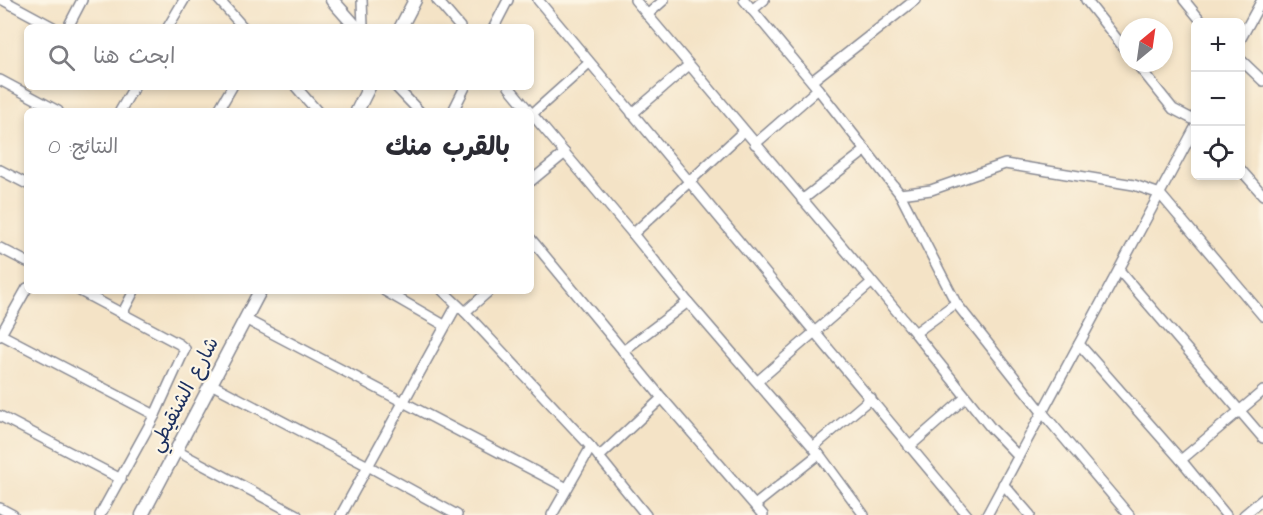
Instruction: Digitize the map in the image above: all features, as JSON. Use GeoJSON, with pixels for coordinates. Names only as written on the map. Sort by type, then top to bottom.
{"type":"FeatureCollection","features":[{"type":"Feature","properties":{"kind":"street"},"geometry":{"type":"LineString","coordinates":[[3,0],[47,24]]}},
{"type":"Feature","properties":{"kind":"street"},"geometry":{"type":"LineString","coordinates":[[70,24],[82,0]]}},
{"type":"Feature","properties":{"kind":"street"},"geometry":{"type":"LineString","coordinates":[[170,24],[184,0]]}},
{"type":"Feature","properties":{"kind":"street"},"geometry":{"type":"LineString","coordinates":[[219,0],[240,24]]}},
{"type":"Feature","properties":{"kind":"street"},"geometry":{"type":"LineString","coordinates":[[332,0],[353,24]]}},
{"type":"Feature","properties":{"kind":"street"},"geometry":{"type":"LineString","coordinates":[[362,0],[363,24]]}},
{"type":"Feature","properties":{"kind":"street"},"geometry":{"type":"LineString","coordinates":[[402,24],[415,0]]}},
{"type":"Feature","properties":{"kind":"street"},"geometry":{"type":"LineString","coordinates":[[437,0],[457,24]]}},
{"type":"Feature","properties":{"kind":"street"},"geometry":{"type":"LineString","coordinates":[[496,24],[508,0]]}},
{"type":"Feature","properties":{"kind":"street"},"geometry":{"type":"LineString","coordinates":[[538,0],[967,515]]}},
{"type":"Feature","properties":{"kind":"street"},"geometry":{"type":"LineString","coordinates":[[635,0],[915,333],[990,428],[1018,456]]}},
{"type":"Feature","properties":{"kind":"street"},"geometry":{"type":"LineString","coordinates":[[647,15],[664,0]]}},
{"type":"Feature","properties":{"kind":"street"},"geometry":{"type":"LineString","coordinates":[[744,0],[815,85],[900,194],[956,303],[1042,412],[1129,515]]}},
{"type":"Feature","properties":{"kind":"street"},"geometry":{"type":"LineString","coordinates":[[752,10],[764,0]]}},
{"type":"Feature","properties":{"kind":"street"},"geometry":{"type":"LineString","coordinates":[[755,144],[815,85],[915,0]]}},
{"type":"Feature","properties":{"kind":"street"},"geometry":{"type":"LineString","coordinates":[[1086,0],[1119,42]]}},
{"type":"Feature","properties":{"kind":"street"},"geometry":{"type":"LineString","coordinates":[[1184,0],[1199,18]]}},
{"type":"Feature","properties":{"kind":"street"},"geometry":{"type":"LineString","coordinates":[[1245,31],[1262,0]]}},
{"type":"Feature","properties":{"kind":"street"},"geometry":{"type":"LineString","coordinates":[[534,110],[589,63]]}},
{"type":"Feature","properties":{"kind":"street"},"geometry":{"type":"LineString","coordinates":[[1245,64],[1263,81]]}},
{"type":"Feature","properties":{"kind":"street"},"geometry":{"type":"LineString","coordinates":[[632,114],[689,65]]}},
{"type":"Feature","properties":{"kind":"street"},"geometry":{"type":"LineString","coordinates":[[1143,72],[1173,109],[1191,118]]}},
{"type":"Feature","properties":{"kind":"street"},"geometry":{"type":"LineString","coordinates":[[0,80],[52,108]]}},
{"type":"Feature","properties":{"kind":"street"},"geometry":{"type":"LineString","coordinates":[[122,108],[132,90]]}},
{"type":"Feature","properties":{"kind":"street"},"geometry":{"type":"LineString","coordinates":[[220,108],[229,90]]}},
{"type":"Feature","properties":{"kind":"street"},"geometry":{"type":"LineString","coordinates":[[299,90],[315,108]]}},
{"type":"Feature","properties":{"kind":"street"},"geometry":{"type":"LineString","coordinates":[[358,108],[368,90]]}},
{"type":"Feature","properties":{"kind":"street"},"geometry":{"type":"LineString","coordinates":[[399,90],[415,108]]}},
{"type":"Feature","properties":{"kind":"street"},"geometry":{"type":"LineString","coordinates":[[454,108],[464,90]]}},
{"type":"Feature","properties":{"kind":"street"},"geometry":{"type":"LineString","coordinates":[[512,90],[527,108]]}},
{"type":"Feature","properties":{"kind":"street"},"geometry":{"type":"LineString","coordinates":[[534,117],[688,302],[816,450],[864,515]]}},
{"type":"Feature","properties":{"kind":"street"},"geometry":{"type":"LineString","coordinates":[[633,234],[744,131]]}},
{"type":"Feature","properties":{"kind":"street"},"geometry":{"type":"LineString","coordinates":[[987,515],[1191,135]]}},
{"type":"Feature","properties":{"kind":"street"},"geometry":{"type":"LineString","coordinates":[[802,200],[866,150]]}},
{"type":"Feature","properties":{"kind":"street"},"geometry":{"type":"LineString","coordinates":[[534,179],[565,153]]}},
{"type":"Feature","properties":{"kind":"street"},"geometry":{"type":"LineString","coordinates":[[900,194],[931,190],[1005,164],[1134,185],[1160,194],[1263,315]]}},
{"type":"Feature","properties":{"kind":"street"},"geometry":{"type":"LineString","coordinates":[[0,170],[24,182]]}},
{"type":"Feature","properties":{"kind":"street"},"geometry":{"type":"LineString","coordinates":[[1245,175],[1263,195]]}},
{"type":"Feature","properties":{"kind":"street"},"geometry":{"type":"LineString","coordinates":[[534,242],[662,398],[763,515]]}},
{"type":"Feature","properties":{"kind":"street"},"geometry":{"type":"LineString","coordinates":[[0,248],[24,260]]}},
{"type":"Feature","properties":{"kind":"street"},"geometry":{"type":"LineString","coordinates":[[534,252],[539,248]]}},
{"type":"Feature","properties":{"kind":"street"},"geometry":{"type":"LineString","coordinates":[[1119,270],[1263,438]]}},
{"type":"Feature","properties":{"kind":"street"},"geometry":{"type":"LineString","coordinates":[[758,381],[872,283]]}},
{"type":"Feature","properties":{"kind":"street"},"geometry":{"type":"LineString","coordinates":[[24,293],[0,334],[155,415]]}},
{"type":"Feature","properties":{"kind":"street"},"geometry":{"type":"LineString","coordinates":[[85,294],[185,349],[155,415],[100,515]]}},
{"type":"Feature","properties":{"kind":"street"},"geometry":{"type":"LineString","coordinates":[[122,314],[132,294]]}},
{"type":"Feature","properties":{"kind":"street","name":"شارع الشنقيطي"},"geometry":{"type":"LineString","coordinates":[[142,515],[258,294]]}},
{"type":"Feature","properties":{"kind":"street"},"geometry":{"type":"LineString","coordinates":[[390,294],[444,325]]}},
{"type":"Feature","properties":{"kind":"street"},"geometry":{"type":"LineString","coordinates":[[446,294],[591,447],[646,515]]}},
{"type":"Feature","properties":{"kind":"street"},"geometry":{"type":"LineString","coordinates":[[465,312],[486,294]]}},
{"type":"Feature","properties":{"kind":"street"},"geometry":{"type":"LineString","coordinates":[[623,351],[688,302]]}},
{"type":"Feature","properties":{"kind":"street"},"geometry":{"type":"LineString","coordinates":[[915,333],[956,303]]}},
{"type":"Feature","properties":{"kind":"street"},"geometry":{"type":"LineString","coordinates":[[341,515],[457,305]]}},
{"type":"Feature","properties":{"kind":"street"},"geometry":{"type":"LineString","coordinates":[[245,320],[567,488]]}},
{"type":"Feature","properties":{"kind":"street"},"geometry":{"type":"LineString","coordinates":[[1079,344],[1226,515]]}},
{"type":"Feature","properties":{"kind":"street"},"geometry":{"type":"LineString","coordinates":[[210,384],[457,515]]}},
{"type":"Feature","properties":{"kind":"street"},"geometry":{"type":"LineString","coordinates":[[1181,460],[1263,391]]}},
{"type":"Feature","properties":{"kind":"street"},"geometry":{"type":"LineString","coordinates":[[599,458],[662,398]]}},
{"type":"Feature","properties":{"kind":"street"},"geometry":{"type":"LineString","coordinates":[[755,505],[871,398]]}},
{"type":"Feature","properties":{"kind":"street"},"geometry":{"type":"LineString","coordinates":[[909,447],[965,398]]}},
{"type":"Feature","properties":{"kind":"street"},"geometry":{"type":"LineString","coordinates":[[0,416],[121,479]]}},
{"type":"Feature","properties":{"kind":"street"},"geometry":{"type":"LineString","coordinates":[[552,515],[591,447]]}},
{"type":"Feature","properties":{"kind":"street"},"geometry":{"type":"LineString","coordinates":[[175,450],[297,515]]}},
{"type":"Feature","properties":{"kind":"street"},"geometry":{"type":"LineString","coordinates":[[1004,484],[1030,515]]}},
{"type":"Feature","properties":{"kind":"street"},"geometry":{"type":"LineString","coordinates":[[1244,515],[1263,499]]}},
{"type":"Feature","properties":{"kind":"street"},"geometry":{"type":"LineString","coordinates":[[0,508],[13,515]]}}]}
